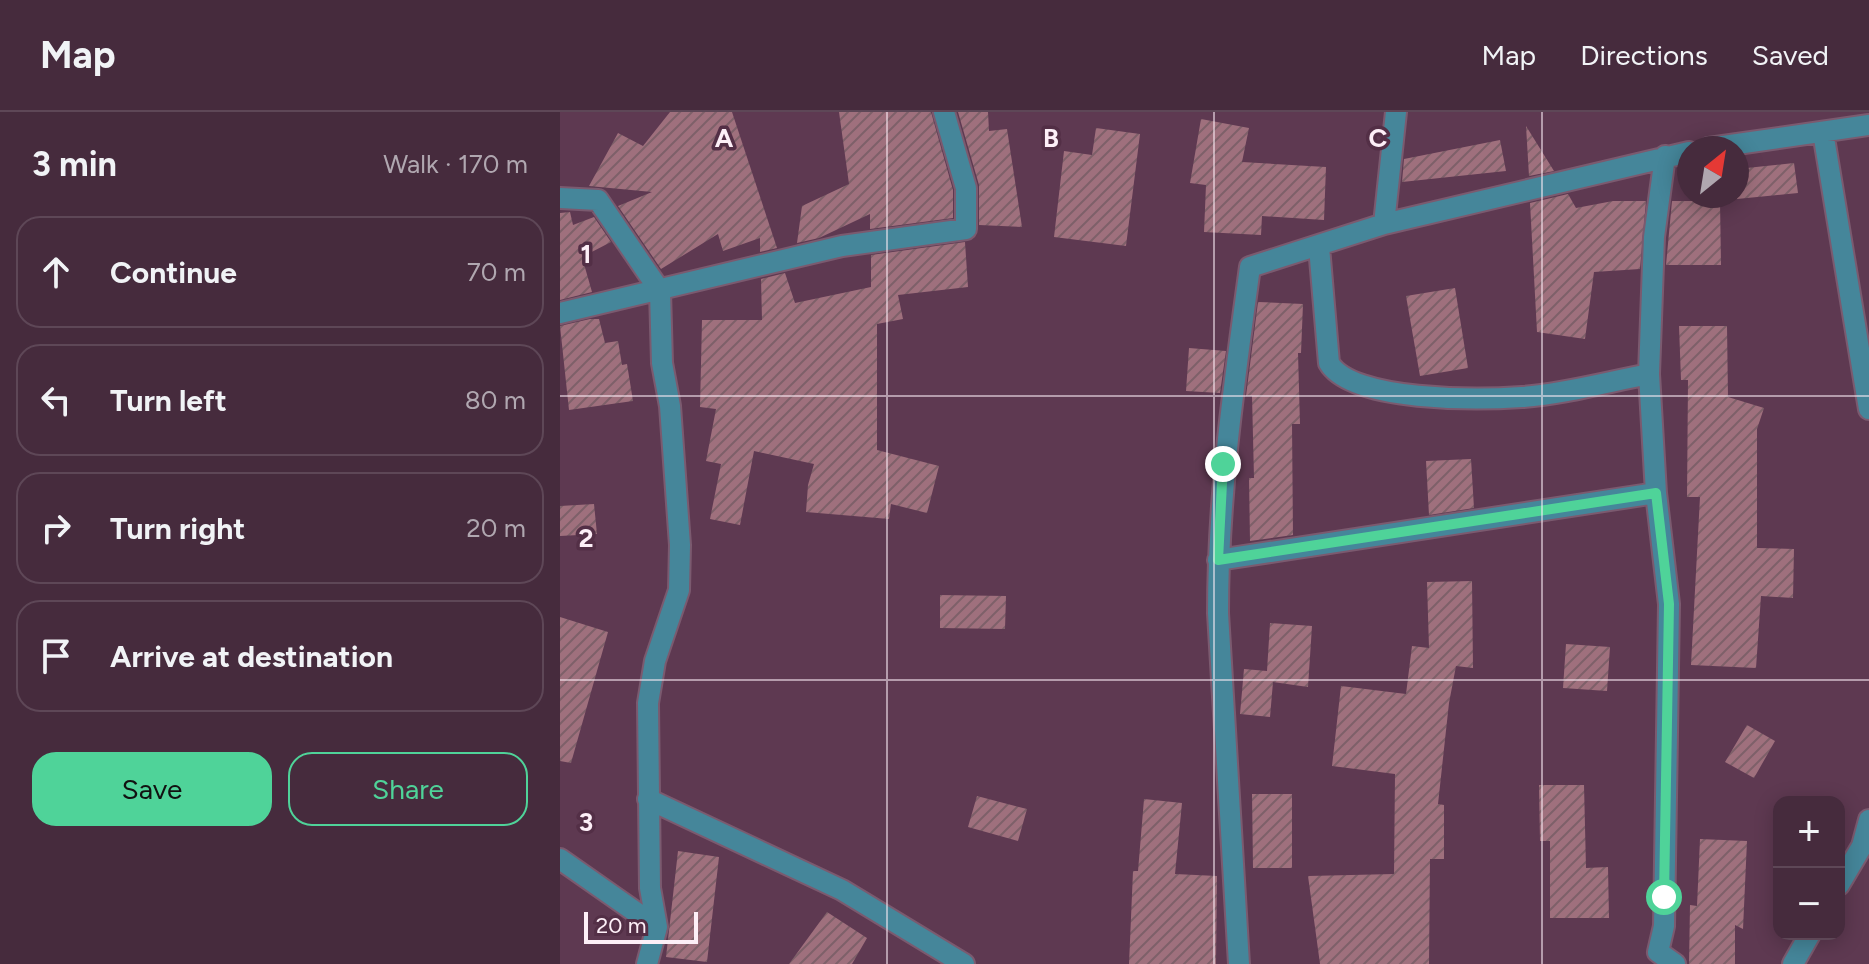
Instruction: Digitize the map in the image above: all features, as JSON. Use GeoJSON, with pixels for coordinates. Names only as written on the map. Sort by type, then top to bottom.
{"type":"FeatureCollection","features":[{"type":"Feature","properties":{"kind":"street"},"geometry":{"type":"LineString","coordinates":[[560,313],[842,246],[966,229],[966,188],[944,112]]}},
{"type":"Feature","properties":{"kind":"street"},"geometry":{"type":"LineString","coordinates":[[1384,224],[1396,112]]}},
{"type":"Feature","properties":{"kind":"street"},"geometry":{"type":"LineString","coordinates":[[1749,142],[1869,125]]}},
{"type":"Feature","properties":{"kind":"street"},"geometry":{"type":"LineString","coordinates":[[1823,132],[1869,409]]}},
{"type":"Feature","properties":{"kind":"street"},"geometry":{"type":"LineString","coordinates":[[1239,964],[1218,613],[1218,560],[1223,464],[1250,267],[1384,224],[1677,154]]}},
{"type":"Feature","properties":{"kind":"street"},"geometry":{"type":"LineString","coordinates":[[1665,156],[1654,237],[1649,374],[1656,493],[1669,604],[1664,926],[1658,952],[1675,964]]}},
{"type":"Feature","properties":{"kind":"street"},"geometry":{"type":"LineString","coordinates":[[560,198],[598,200],[660,291],[662,363],[670,406],[680,545],[679,590],[655,661],[648,703],[650,888],[657,927],[647,964]]}},
{"type":"Feature","properties":{"kind":"street"},"geometry":{"type":"LineString","coordinates":[[1319,247],[1329,363],[1334,372],[1352,384],[1425,397],[1523,397],[1649,374]]}},
{"type":"Feature","properties":{"kind":"street"},"geometry":{"type":"LineString","coordinates":[[1218,560],[1656,493]]}},
{"type":"Feature","properties":{"kind":"street"},"geometry":{"type":"LineString","coordinates":[[648,799],[842,890],[964,964]]}},
{"type":"Feature","properties":{"kind":"street"},"geometry":{"type":"LineString","coordinates":[[1845,875],[1862,846],[1869,820]]}},
{"type":"Feature","properties":{"kind":"street"},"geometry":{"type":"LineString","coordinates":[[560,859],[657,927]]}},
{"type":"Feature","properties":{"kind":"street"},"geometry":{"type":"LineString","coordinates":[[1793,964],[1807,940]]}},
{"type":"Feature","properties":{"kind":"building"},"geometry":{"type":"Polygon","coordinates":[[[670,112],[732,112],[777,248],[760,252],[760,238],[723,251],[718,234],[661,269],[618,206],[652,192],[589,186],[618,133],[643,146],[670,112]]]}},
{"type":"Feature","properties":{"kind":"building"},"geometry":{"type":"Polygon","coordinates":[[[839,112],[931,112],[953,190],[953,218],[870,229],[870,214],[819,238],[797,243],[802,206],[849,184],[839,112]]]}},
{"type":"Feature","properties":{"kind":"building"},"geometry":{"type":"Polygon","coordinates":[[[958,112],[988,112],[989,131],[1007,129],[1022,227],[979,225],[979,185],[958,112]]]}},
{"type":"Feature","properties":{"kind":"building"},"geometry":{"type":"Polygon","coordinates":[[[1201,119],[1249,128],[1242,162],[1326,167],[1324,220],[1262,216],[1261,235],[1204,232],[1206,185],[1190,183],[1201,119]]]}},
{"type":"Feature","properties":{"kind":"building"},"geometry":{"type":"Polygon","coordinates":[[[1526,126],[1554,171],[1529,176],[1526,126]]]}},
{"type":"Feature","properties":{"kind":"building"},"geometry":{"type":"Polygon","coordinates":[[[1096,128],[1140,134],[1126,246],[1054,237],[1064,151],[1092,155],[1096,128]]]}},
{"type":"Feature","properties":{"kind":"building"},"geometry":{"type":"Polygon","coordinates":[[[1500,140],[1506,171],[1402,182],[1404,159],[1500,140]]]}},
{"type":"Feature","properties":{"kind":"building"},"geometry":{"type":"Polygon","coordinates":[[[1794,163],[1798,193],[1749,198],[1749,168],[1794,163]]]}},
{"type":"Feature","properties":{"kind":"building"},"geometry":{"type":"Polygon","coordinates":[[[1568,194],[1576,208],[1613,201],[1646,201],[1640,269],[1594,272],[1585,339],[1537,332],[1530,203],[1568,194]]]}},
{"type":"Feature","properties":{"kind":"building"},"geometry":{"type":"Polygon","coordinates":[[[1672,201],[1677,201],[1677,208],[1720,208],[1721,265],[1666,265],[1672,201]]]}},
{"type":"Feature","properties":{"kind":"building"},"geometry":{"type":"Polygon","coordinates":[[[570,212],[573,225],[594,217],[611,242],[582,257],[592,292],[560,300],[560,213],[570,212]]]}},
{"type":"Feature","properties":{"kind":"building"},"geometry":{"type":"Polygon","coordinates":[[[965,242],[968,287],[898,295],[903,319],[877,324],[877,450],[939,466],[927,513],[891,504],[889,519],[806,512],[808,485],[814,464],[754,451],[740,525],[710,519],[721,464],[706,461],[716,409],[700,407],[702,320],[762,320],[761,279],[785,273],[795,303],[871,287],[871,255],[965,242]]]}},
{"type":"Feature","properties":{"kind":"building"},"geometry":{"type":"Polygon","coordinates":[[[1455,288],[1468,368],[1420,376],[1406,296],[1455,288]]]}},
{"type":"Feature","properties":{"kind":"building"},"geometry":{"type":"Polygon","coordinates":[[[1258,302],[1303,304],[1301,353],[1298,353],[1300,424],[1292,424],[1293,535],[1250,541],[1249,478],[1254,478],[1252,396],[1246,396],[1258,302]]]}},
{"type":"Feature","properties":{"kind":"building"},"geometry":{"type":"Polygon","coordinates":[[[599,319],[605,343],[618,341],[622,365],[627,364],[633,401],[569,410],[560,326],[599,319]]]}},
{"type":"Feature","properties":{"kind":"building"},"geometry":{"type":"Polygon","coordinates":[[[1679,326],[1727,326],[1728,397],[1764,408],[1757,429],[1757,548],[1794,549],[1793,598],[1761,596],[1756,668],[1691,665],[1700,497],[1687,497],[1688,380],[1681,380],[1679,326]]]}},
{"type":"Feature","properties":{"kind":"building"},"geometry":{"type":"Polygon","coordinates":[[[1189,348],[1226,351],[1220,393],[1186,391],[1189,348]]]}},
{"type":"Feature","properties":{"kind":"building"},"geometry":{"type":"Polygon","coordinates":[[[1471,459],[1474,508],[1429,515],[1426,461],[1471,459]]]}},
{"type":"Feature","properties":{"kind":"building"},"geometry":{"type":"Polygon","coordinates":[[[594,504],[597,534],[560,536],[560,506],[594,504]]]}},
{"type":"Feature","properties":{"kind":"building"},"geometry":{"type":"Polygon","coordinates":[[[1472,581],[1473,668],[1456,666],[1438,804],[1444,805],[1444,859],[1430,859],[1429,964],[1320,964],[1308,876],[1394,874],[1395,774],[1332,766],[1341,686],[1406,694],[1412,646],[1429,648],[1427,582],[1472,581]]]}},
{"type":"Feature","properties":{"kind":"building"},"geometry":{"type":"Polygon","coordinates":[[[940,595],[1006,596],[1005,629],[940,628],[940,595]]]}},
{"type":"Feature","properties":{"kind":"building"},"geometry":{"type":"Polygon","coordinates":[[[560,617],[608,632],[571,763],[560,761],[560,617]]]}},
{"type":"Feature","properties":{"kind":"building"},"geometry":{"type":"Polygon","coordinates":[[[1270,623],[1312,626],[1308,687],[1273,682],[1270,717],[1240,714],[1244,669],[1267,671],[1270,623]]]}},
{"type":"Feature","properties":{"kind":"building"},"geometry":{"type":"Polygon","coordinates":[[[1566,644],[1610,647],[1607,691],[1563,688],[1566,644]]]}},
{"type":"Feature","properties":{"kind":"building"},"geometry":{"type":"Polygon","coordinates":[[[1747,725],[1775,741],[1754,778],[1725,762],[1747,725]]]}},
{"type":"Feature","properties":{"kind":"building"},"geometry":{"type":"Polygon","coordinates":[[[1539,785],[1584,785],[1586,868],[1608,867],[1609,918],[1550,918],[1550,841],[1540,841],[1539,785]]]}},
{"type":"Feature","properties":{"kind":"building"},"geometry":{"type":"Polygon","coordinates":[[[1252,794],[1292,794],[1292,868],[1253,868],[1252,794]]]}},
{"type":"Feature","properties":{"kind":"building"},"geometry":{"type":"Polygon","coordinates":[[[977,796],[1027,809],[1018,841],[968,827],[977,796]]]}},
{"type":"Feature","properties":{"kind":"building"},"geometry":{"type":"Polygon","coordinates":[[[1144,799],[1182,803],[1175,874],[1217,876],[1216,964],[1129,964],[1133,871],[1138,871],[1144,799]]]}},
{"type":"Feature","properties":{"kind":"building"},"geometry":{"type":"Polygon","coordinates":[[[1700,839],[1747,841],[1743,929],[1735,925],[1735,964],[1689,964],[1690,905],[1697,906],[1700,839]]]}},
{"type":"Feature","properties":{"kind":"building"},"geometry":{"type":"Polygon","coordinates":[[[678,851],[719,857],[707,962],[666,957],[678,851]]]}},
{"type":"Feature","properties":{"kind":"building"},"geometry":{"type":"Polygon","coordinates":[[[827,912],[867,938],[852,964],[789,964],[827,912]]]}},
{"type":"Feature","properties":{"kind":"route"},"geometry":{"type":"LineString","coordinates":[[1223,464],[1218,560],[1656,493],[1669,604],[1664,897]]}}]}
